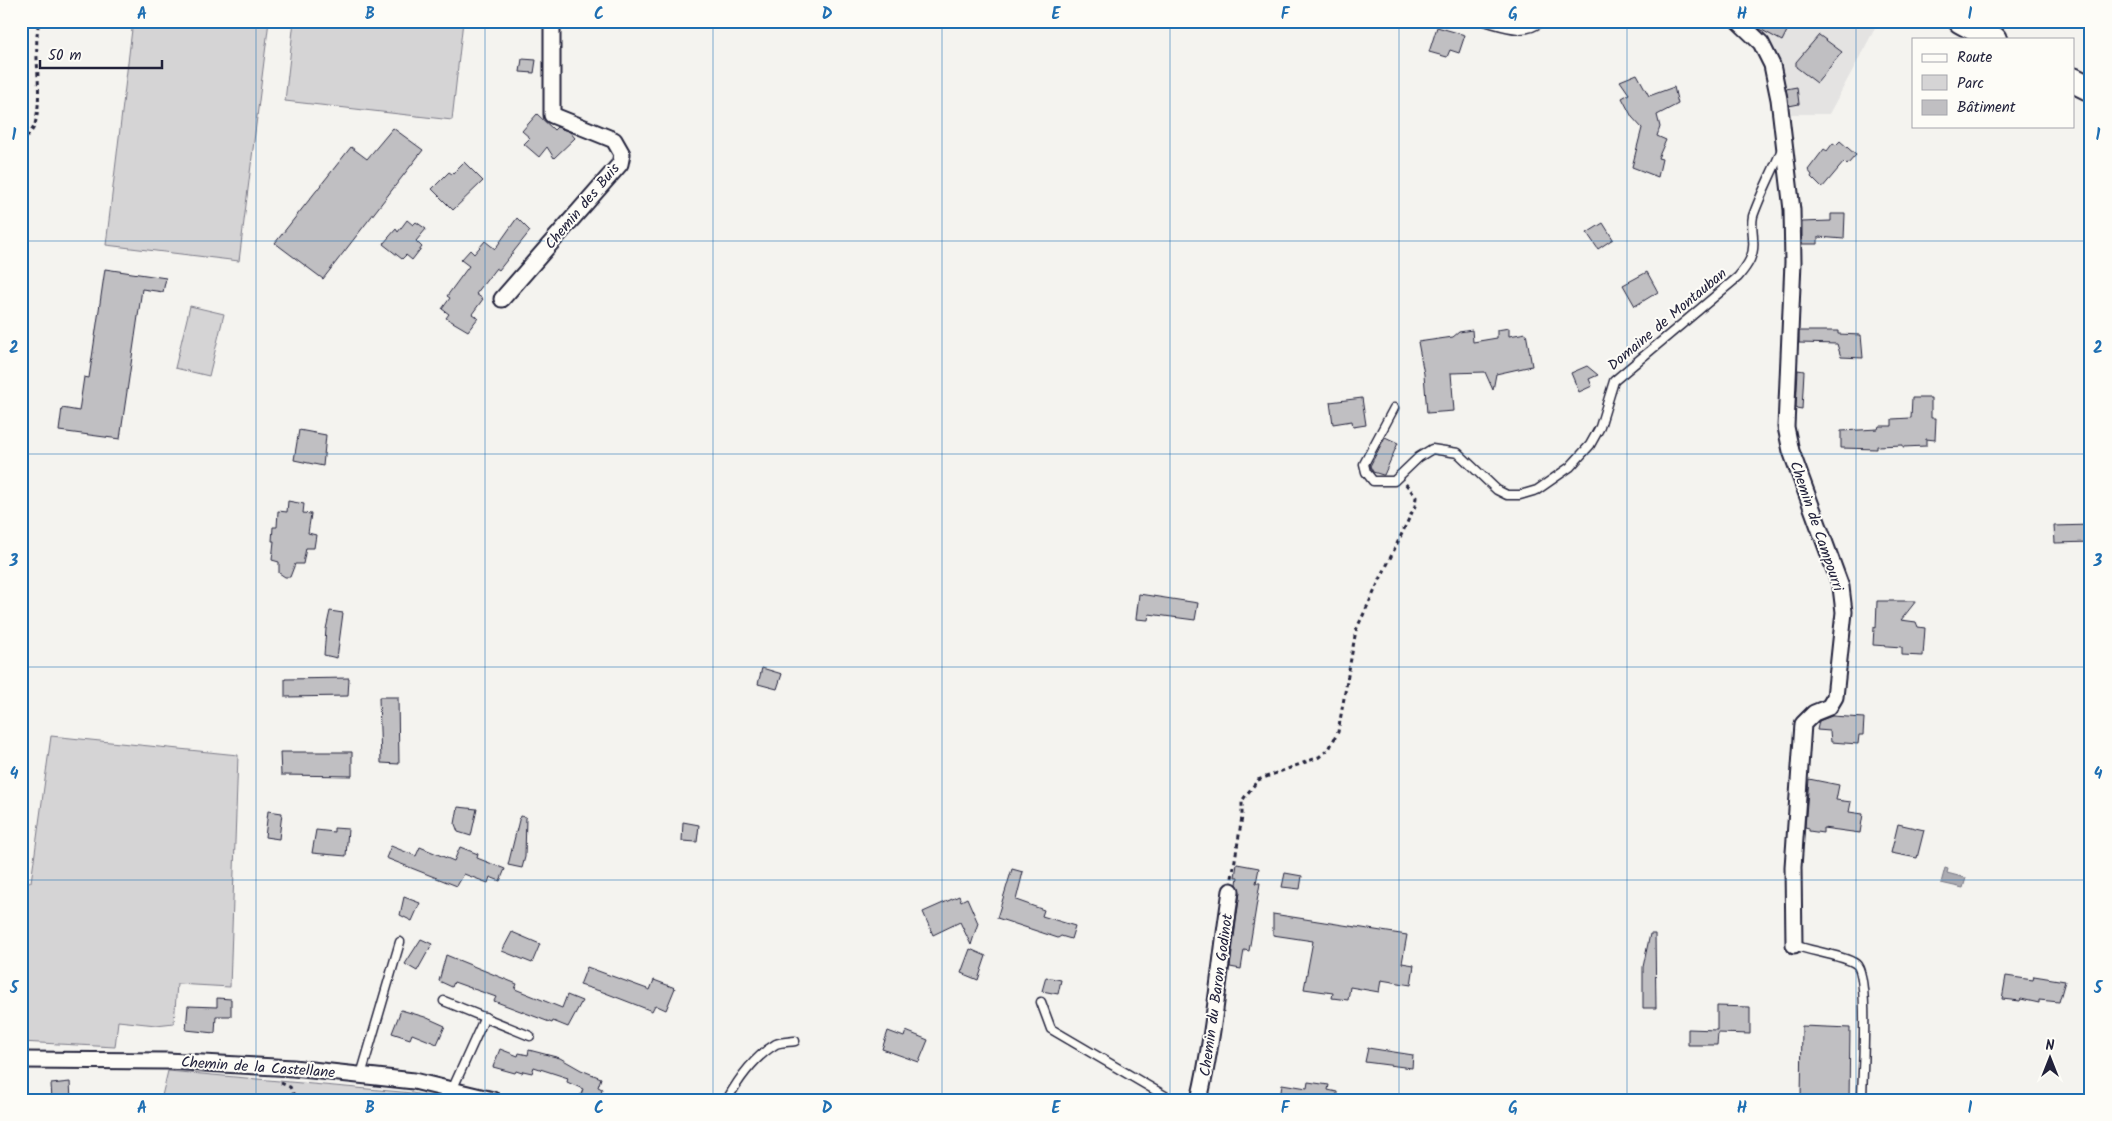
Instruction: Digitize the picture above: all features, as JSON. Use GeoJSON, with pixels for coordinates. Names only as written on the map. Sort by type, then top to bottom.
{"type":"FeatureCollection","features":[{"type":"Feature","properties":{"kind":"main road"},"geometry":{"type":"LineString","coordinates":[[1961,21],[1992,38]]}},
{"type":"Feature","properties":{"kind":"main road"},"geometry":{"type":"LineString","coordinates":[[2074,80],[2091,89]]}},
{"type":"Feature","properties":{"kind":"street","name":"Chemin des Buis"},"geometry":{"type":"LineString","coordinates":[[502,300],[620,164],[622,154],[614,140],[552,116],[552,21]]}},
{"type":"Feature","properties":{"kind":"street","name":"Chemin de Campourri"},"geometry":{"type":"LineString","coordinates":[[1738,21],[1761,43],[1772,65],[1779,99],[1792,210],[1793,262],[1786,427],[1791,451],[1841,587],[1844,612],[1835,697],[1828,707],[1814,713],[1803,724],[1793,867],[1794,945]]}},
{"type":"Feature","properties":{"kind":"street","name":"Chemin du Baron Godinot"},"geometry":{"type":"LineString","coordinates":[[1199,1100],[1206,1069],[1220,956],[1231,891]]}},
{"type":"Feature","properties":{"kind":"street","name":"Chemin de la Castellane"},"geometry":{"type":"LineString","coordinates":[[21,1060],[167,1061],[293,1068],[414,1081],[492,1100]]}},
{"type":"Feature","properties":{"kind":"lane"},"geometry":{"type":"LineString","coordinates":[[1484,21],[1524,30],[1534,28],[1542,21]]}},
{"type":"Feature","properties":{"kind":"lane","name":"Domaine de Montauban"},"geometry":{"type":"LineString","coordinates":[[1394,408],[1364,464],[1366,472],[1373,480],[1394,480],[1419,457],[1432,449],[1458,454],[1469,462],[1497,490],[1508,496],[1520,496],[1537,490],[1570,467],[1590,445],[1600,427],[1614,380],[1738,277],[1749,264],[1754,251],[1750,227],[1784,145]]}},
{"type":"Feature","properties":{"kind":"lane"},"geometry":{"type":"LineString","coordinates":[[361,1075],[400,942]]}},
{"type":"Feature","properties":{"kind":"lane","name":"Chemin de Campourri"},"geometry":{"type":"LineString","coordinates":[[1794,945],[1848,960],[1855,963],[1862,970],[1864,1005],[1862,1100]]}},
{"type":"Feature","properties":{"kind":"lane"},"geometry":{"type":"LineString","coordinates":[[444,1001],[530,1036]]}},
{"type":"Feature","properties":{"kind":"lane"},"geometry":{"type":"LineString","coordinates":[[1041,1002],[1051,1029],[1172,1100]]}},
{"type":"Feature","properties":{"kind":"lane"},"geometry":{"type":"LineString","coordinates":[[452,1090],[485,1017]]}},
{"type":"Feature","properties":{"kind":"lane"},"geometry":{"type":"LineString","coordinates":[[727,1100],[737,1082],[756,1059],[777,1043],[795,1041]]}},
{"type":"Feature","properties":{"kind":"path"},"geometry":{"type":"LineString","coordinates":[[21,143],[35,125],[39,79],[35,47],[39,21]]}},
{"type":"Feature","properties":{"kind":"path"},"geometry":{"type":"LineString","coordinates":[[1231,891],[1242,817],[1242,802],[1247,794],[1258,780],[1319,757],[1329,749],[1338,732],[1356,630],[1415,506],[1416,497],[1399,475]]}},
{"type":"Feature","properties":{"kind":"path"},"geometry":{"type":"LineString","coordinates":[[281,1082],[290,1088],[296,1100]]}},
{"type":"Feature","properties":{"kind":"shaded area"},"geometry":{"type":"Polygon","coordinates":[[[1727,21],[1879,21],[1829,114],[1791,114],[1772,46],[1727,21]]]}},
{"type":"Feature","properties":{"kind":"shaded area"},"geometry":{"type":"Polygon","coordinates":[[[1945,868],[1948,869],[1947,873],[1966,878],[1963,888],[1941,883],[1945,868]]]}},
{"type":"Feature","properties":{"kind":"green space"},"geometry":{"type":"Polygon","coordinates":[[[133,21],[269,21],[239,261],[106,245],[133,21]]]}},
{"type":"Feature","properties":{"kind":"green space"},"geometry":{"type":"Polygon","coordinates":[[[294,21],[463,21],[452,120],[285,101],[294,21]]]}},
{"type":"Feature","properties":{"kind":"green space"},"geometry":{"type":"Polygon","coordinates":[[[190,306],[224,314],[209,376],[175,368],[190,306]]]}},
{"type":"Feature","properties":{"kind":"green space"},"geometry":{"type":"Polygon","coordinates":[[[51,736],[238,755],[230,987],[177,984],[174,1023],[156,1025],[118,1021],[115,1047],[21,1042],[21,881],[31,882],[51,736]]]}},
{"type":"Feature","properties":{"kind":"green space"},"geometry":{"type":"Polygon","coordinates":[[[168,1071],[412,1093],[452,1100],[161,1100],[168,1071]]]}},
{"type":"Feature","properties":{"kind":"building"},"geometry":{"type":"Polygon","coordinates":[[[1752,21],[1792,21],[1782,41],[1760,29],[1752,21]]]}},
{"type":"Feature","properties":{"kind":"building"},"geometry":{"type":"Polygon","coordinates":[[[1437,27],[1465,35],[1459,53],[1450,50],[1447,57],[1429,52],[1437,27]]]}},
{"type":"Feature","properties":{"kind":"building"},"geometry":{"type":"Polygon","coordinates":[[[1819,35],[1842,52],[1817,83],[1796,67],[1796,62],[1819,35]]]}},
{"type":"Feature","properties":{"kind":"building"},"geometry":{"type":"Polygon","coordinates":[[[522,59],[536,60],[534,73],[520,72],[522,59]]]}},
{"type":"Feature","properties":{"kind":"building"},"geometry":{"type":"Polygon","coordinates":[[[1637,74],[1649,96],[1674,87],[1678,104],[1657,115],[1660,127],[1657,136],[1666,140],[1658,158],[1662,159],[1658,177],[1632,167],[1642,128],[1632,117],[1622,98],[1629,94],[1620,81],[1637,74]]]}},
{"type":"Feature","properties":{"kind":"building"},"geometry":{"type":"Polygon","coordinates":[[[1797,87],[1799,104],[1789,106],[1786,89],[1797,87]]]}},
{"type":"Feature","properties":{"kind":"building"},"geometry":{"type":"Polygon","coordinates":[[[537,114],[554,130],[557,127],[570,132],[575,138],[554,158],[547,147],[539,157],[524,144],[530,138],[522,131],[537,114]]]}},
{"type":"Feature","properties":{"kind":"building"},"geometry":{"type":"Polygon","coordinates":[[[393,128],[423,150],[323,279],[275,243],[351,147],[367,159],[393,128]]]}},
{"type":"Feature","properties":{"kind":"building"},"geometry":{"type":"Polygon","coordinates":[[[1840,141],[1856,155],[1847,165],[1844,162],[1822,188],[1811,177],[1812,175],[1808,170],[1824,149],[1827,151],[1833,143],[1836,145],[1840,141]]]}},
{"type":"Feature","properties":{"kind":"building"},"geometry":{"type":"Polygon","coordinates":[[[464,162],[483,181],[453,210],[432,189],[449,172],[452,174],[464,162]]]}},
{"type":"Feature","properties":{"kind":"building"},"geometry":{"type":"Polygon","coordinates":[[[1831,214],[1845,214],[1844,239],[1818,237],[1818,244],[1802,244],[1802,222],[1831,221],[1831,214]]]}},
{"type":"Feature","properties":{"kind":"building"},"geometry":{"type":"Polygon","coordinates":[[[517,218],[530,231],[499,270],[496,268],[476,294],[483,299],[472,314],[478,318],[468,331],[446,318],[449,314],[442,309],[450,298],[447,296],[469,266],[461,260],[470,250],[474,254],[485,241],[495,249],[517,218]]]}},
{"type":"Feature","properties":{"kind":"building"},"geometry":{"type":"Polygon","coordinates":[[[407,220],[413,225],[416,222],[426,229],[416,241],[422,247],[412,260],[406,255],[402,259],[383,244],[396,229],[398,232],[407,220]]]}},
{"type":"Feature","properties":{"kind":"building"},"geometry":{"type":"Polygon","coordinates":[[[1603,223],[1613,239],[1598,249],[1587,233],[1603,223]]]}},
{"type":"Feature","properties":{"kind":"building"},"geometry":{"type":"Polygon","coordinates":[[[105,269],[166,278],[163,292],[142,289],[120,439],[59,431],[62,408],[79,411],[84,377],[89,378],[105,269]]]}},
{"type":"Feature","properties":{"kind":"building"},"geometry":{"type":"Polygon","coordinates":[[[1647,272],[1658,292],[1635,306],[1623,285],[1647,272]]]}},
{"type":"Feature","properties":{"kind":"building"},"geometry":{"type":"Polygon","coordinates":[[[1509,328],[1509,336],[1526,333],[1532,366],[1496,374],[1493,390],[1485,372],[1451,373],[1454,411],[1427,413],[1424,374],[1418,342],[1453,337],[1459,332],[1472,330],[1473,342],[1497,338],[1497,330],[1509,328]]]}},
{"type":"Feature","properties":{"kind":"building"},"geometry":{"type":"Polygon","coordinates":[[[1799,331],[1838,331],[1838,334],[1861,335],[1863,358],[1841,357],[1837,344],[1799,343],[1799,331]]]}},
{"type":"Feature","properties":{"kind":"building"},"geometry":{"type":"Polygon","coordinates":[[[1587,366],[1598,375],[1589,379],[1592,386],[1579,392],[1571,373],[1587,366]]]}},
{"type":"Feature","properties":{"kind":"building"},"geometry":{"type":"Polygon","coordinates":[[[1798,370],[1804,371],[1802,409],[1796,408],[1798,370]]]}},
{"type":"Feature","properties":{"kind":"building"},"geometry":{"type":"Polygon","coordinates":[[[1362,398],[1366,425],[1353,427],[1352,421],[1333,424],[1330,402],[1362,398]]]}},
{"type":"Feature","properties":{"kind":"building"},"geometry":{"type":"Polygon","coordinates":[[[1912,398],[1931,398],[1931,418],[1936,418],[1935,440],[1926,439],[1926,446],[1877,446],[1877,449],[1841,448],[1841,431],[1878,429],[1879,426],[1892,426],[1892,419],[1911,418],[1912,398]]]}},
{"type":"Feature","properties":{"kind":"building"},"geometry":{"type":"Polygon","coordinates":[[[299,430],[326,435],[323,466],[294,460],[299,430]]]}},
{"type":"Feature","properties":{"kind":"building"},"geometry":{"type":"Polygon","coordinates":[[[1385,437],[1398,443],[1383,475],[1373,472],[1370,466],[1385,437]]]}},
{"type":"Feature","properties":{"kind":"building"},"geometry":{"type":"Polygon","coordinates":[[[288,501],[304,504],[303,513],[311,514],[308,533],[316,535],[314,548],[306,548],[303,564],[295,564],[290,577],[285,577],[279,573],[279,562],[272,560],[274,541],[272,541],[273,527],[277,527],[278,511],[287,512],[288,501]]]}},
{"type":"Feature","properties":{"kind":"building"},"geometry":{"type":"Polygon","coordinates":[[[2091,525],[2091,542],[2055,543],[2054,526],[2091,525]]]}},
{"type":"Feature","properties":{"kind":"building"},"geometry":{"type":"Polygon","coordinates":[[[1139,594],[1198,603],[1195,620],[1149,614],[1148,620],[1136,619],[1139,594]]]}},
{"type":"Feature","properties":{"kind":"building"},"geometry":{"type":"Polygon","coordinates":[[[1877,601],[1916,601],[1901,620],[1916,622],[1918,627],[1925,628],[1923,656],[1902,655],[1902,647],[1873,645],[1877,601]]]}},
{"type":"Feature","properties":{"kind":"building"},"geometry":{"type":"Polygon","coordinates":[[[330,611],[343,613],[337,658],[324,655],[326,629],[330,611]]]}},
{"type":"Feature","properties":{"kind":"building"},"geometry":{"type":"Polygon","coordinates":[[[762,668],[782,674],[777,689],[758,684],[762,668]]]}},
{"type":"Feature","properties":{"kind":"building"},"geometry":{"type":"Polygon","coordinates":[[[349,678],[348,696],[285,697],[285,679],[349,678]]]}},
{"type":"Feature","properties":{"kind":"building"},"geometry":{"type":"Polygon","coordinates":[[[379,697],[398,697],[399,764],[381,763],[379,697]]]}},
{"type":"Feature","properties":{"kind":"building"},"geometry":{"type":"Polygon","coordinates":[[[1832,716],[1864,718],[1863,735],[1859,735],[1858,744],[1831,742],[1830,731],[1817,730],[1819,721],[1832,716]]]}},
{"type":"Feature","properties":{"kind":"building"},"geometry":{"type":"Polygon","coordinates":[[[280,752],[352,752],[352,776],[281,775],[280,752]]]}},
{"type":"Feature","properties":{"kind":"building"},"geometry":{"type":"Polygon","coordinates":[[[1809,779],[1839,785],[1836,800],[1851,802],[1849,812],[1863,814],[1860,833],[1823,828],[1823,833],[1809,831],[1809,828],[1805,827],[1809,779]]]}},
{"type":"Feature","properties":{"kind":"building"},"geometry":{"type":"Polygon","coordinates":[[[458,807],[477,809],[471,836],[458,832],[455,824],[458,807]]]}},
{"type":"Feature","properties":{"kind":"building"},"geometry":{"type":"Polygon","coordinates":[[[268,811],[282,813],[279,839],[265,837],[268,811]]]}},
{"type":"Feature","properties":{"kind":"building"},"geometry":{"type":"Polygon","coordinates":[[[520,816],[526,817],[525,857],[522,868],[508,865],[520,816]]]}},
{"type":"Feature","properties":{"kind":"building"},"geometry":{"type":"Polygon","coordinates":[[[683,822],[699,825],[697,842],[682,841],[683,822]]]}},
{"type":"Feature","properties":{"kind":"building"},"geometry":{"type":"Polygon","coordinates":[[[1898,824],[1924,830],[1917,858],[1891,853],[1898,824]]]}},
{"type":"Feature","properties":{"kind":"building"},"geometry":{"type":"Polygon","coordinates":[[[334,828],[348,829],[346,856],[312,853],[316,830],[334,832],[334,828]]]}},
{"type":"Feature","properties":{"kind":"building"},"geometry":{"type":"Polygon","coordinates":[[[391,846],[416,856],[420,847],[454,861],[460,847],[478,854],[477,858],[505,869],[500,881],[490,877],[488,883],[464,874],[457,886],[386,858],[391,846]]]}},
{"type":"Feature","properties":{"kind":"building"},"geometry":{"type":"Polygon","coordinates":[[[1237,864],[1259,868],[1256,883],[1260,883],[1249,951],[1244,950],[1241,969],[1230,967],[1240,892],[1237,884],[1238,877],[1235,877],[1237,864]]]}},
{"type":"Feature","properties":{"kind":"building"},"geometry":{"type":"Polygon","coordinates":[[[1012,869],[1023,872],[1016,900],[1044,910],[1042,916],[1075,926],[1071,939],[1061,936],[1058,938],[997,918],[1012,869]]]}},
{"type":"Feature","properties":{"kind":"building"},"geometry":{"type":"Polygon","coordinates":[[[1285,873],[1302,876],[1300,889],[1282,887],[1285,873]]]}},
{"type":"Feature","properties":{"kind":"building"},"geometry":{"type":"Polygon","coordinates":[[[959,896],[961,901],[967,898],[978,923],[971,945],[960,922],[933,935],[923,912],[959,896]]]}},
{"type":"Feature","properties":{"kind":"building"},"geometry":{"type":"Polygon","coordinates":[[[404,897],[420,903],[412,921],[400,915],[404,897]]]}},
{"type":"Feature","properties":{"kind":"building"},"geometry":{"type":"Polygon","coordinates":[[[1273,914],[1407,935],[1402,963],[1414,965],[1411,985],[1381,980],[1379,992],[1350,987],[1348,1000],[1332,998],[1333,993],[1304,989],[1313,941],[1273,935],[1273,914]]]}},
{"type":"Feature","properties":{"kind":"building"},"geometry":{"type":"Polygon","coordinates":[[[512,932],[540,944],[532,963],[502,951],[512,932]]]}},
{"type":"Feature","properties":{"kind":"building"},"geometry":{"type":"Polygon","coordinates":[[[1650,934],[1655,934],[1656,1008],[1643,1008],[1643,967],[1650,934]]]}},
{"type":"Feature","properties":{"kind":"building"},"geometry":{"type":"Polygon","coordinates":[[[421,939],[432,944],[417,971],[405,964],[421,939]]]}},
{"type":"Feature","properties":{"kind":"building"},"geometry":{"type":"Polygon","coordinates":[[[970,949],[986,956],[978,980],[961,973],[970,949]]]}},
{"type":"Feature","properties":{"kind":"building"},"geometry":{"type":"Polygon","coordinates":[[[446,955],[517,984],[515,989],[562,1008],[567,995],[582,1001],[568,1027],[553,1021],[552,1023],[494,1001],[496,997],[454,982],[452,987],[439,981],[446,955]]]}},
{"type":"Feature","properties":{"kind":"building"},"geometry":{"type":"Polygon","coordinates":[[[587,967],[650,990],[654,980],[675,988],[666,1010],[655,1005],[652,1011],[580,985],[587,967]]]}},
{"type":"Feature","properties":{"kind":"building"},"geometry":{"type":"Polygon","coordinates":[[[2006,976],[2033,980],[2034,976],[2065,981],[2059,1002],[2039,1000],[2039,1003],[2021,999],[2020,1001],[2002,999],[2006,976]]]}},
{"type":"Feature","properties":{"kind":"building"},"geometry":{"type":"Polygon","coordinates":[[[1046,977],[1061,980],[1058,994],[1042,991],[1046,977]]]}},
{"type":"Feature","properties":{"kind":"building"},"geometry":{"type":"Polygon","coordinates":[[[217,998],[231,999],[231,1016],[216,1016],[215,1033],[186,1030],[188,1006],[217,1007],[217,998]]]}},
{"type":"Feature","properties":{"kind":"building"},"geometry":{"type":"Polygon","coordinates":[[[1717,1006],[1750,1007],[1750,1034],[1718,1033],[1717,1045],[1688,1045],[1688,1029],[1717,1030],[1717,1006]]]}},
{"type":"Feature","properties":{"kind":"building"},"geometry":{"type":"Polygon","coordinates":[[[401,1010],[425,1017],[445,1026],[437,1044],[412,1034],[410,1039],[392,1033],[401,1010]]]}},
{"type":"Feature","properties":{"kind":"building"},"geometry":{"type":"Polygon","coordinates":[[[1802,1026],[1850,1028],[1849,1100],[1801,1100],[1802,1026]]]}},
{"type":"Feature","properties":{"kind":"building"},"geometry":{"type":"Polygon","coordinates":[[[888,1031],[904,1037],[906,1031],[928,1040],[919,1062],[882,1049],[888,1031]]]}},
{"type":"Feature","properties":{"kind":"building"},"geometry":{"type":"Polygon","coordinates":[[[1368,1048],[1413,1055],[1412,1068],[1365,1062],[1368,1048]]]}},
{"type":"Feature","properties":{"kind":"building"},"geometry":{"type":"Polygon","coordinates":[[[500,1049],[518,1056],[519,1053],[528,1055],[529,1050],[560,1058],[581,1070],[601,1078],[598,1087],[602,1089],[599,1100],[579,1100],[583,1089],[567,1082],[568,1078],[534,1067],[532,1073],[516,1071],[515,1073],[493,1067],[500,1049]]]}},
{"type":"Feature","properties":{"kind":"building"},"geometry":{"type":"Polygon","coordinates":[[[70,1082],[71,1100],[52,1100],[51,1084],[70,1082]]]}},
{"type":"Feature","properties":{"kind":"building"},"geometry":{"type":"Polygon","coordinates":[[[1308,1082],[1329,1085],[1328,1090],[1337,1092],[1337,1100],[1280,1100],[1282,1084],[1307,1088],[1308,1082]]]}}]}
